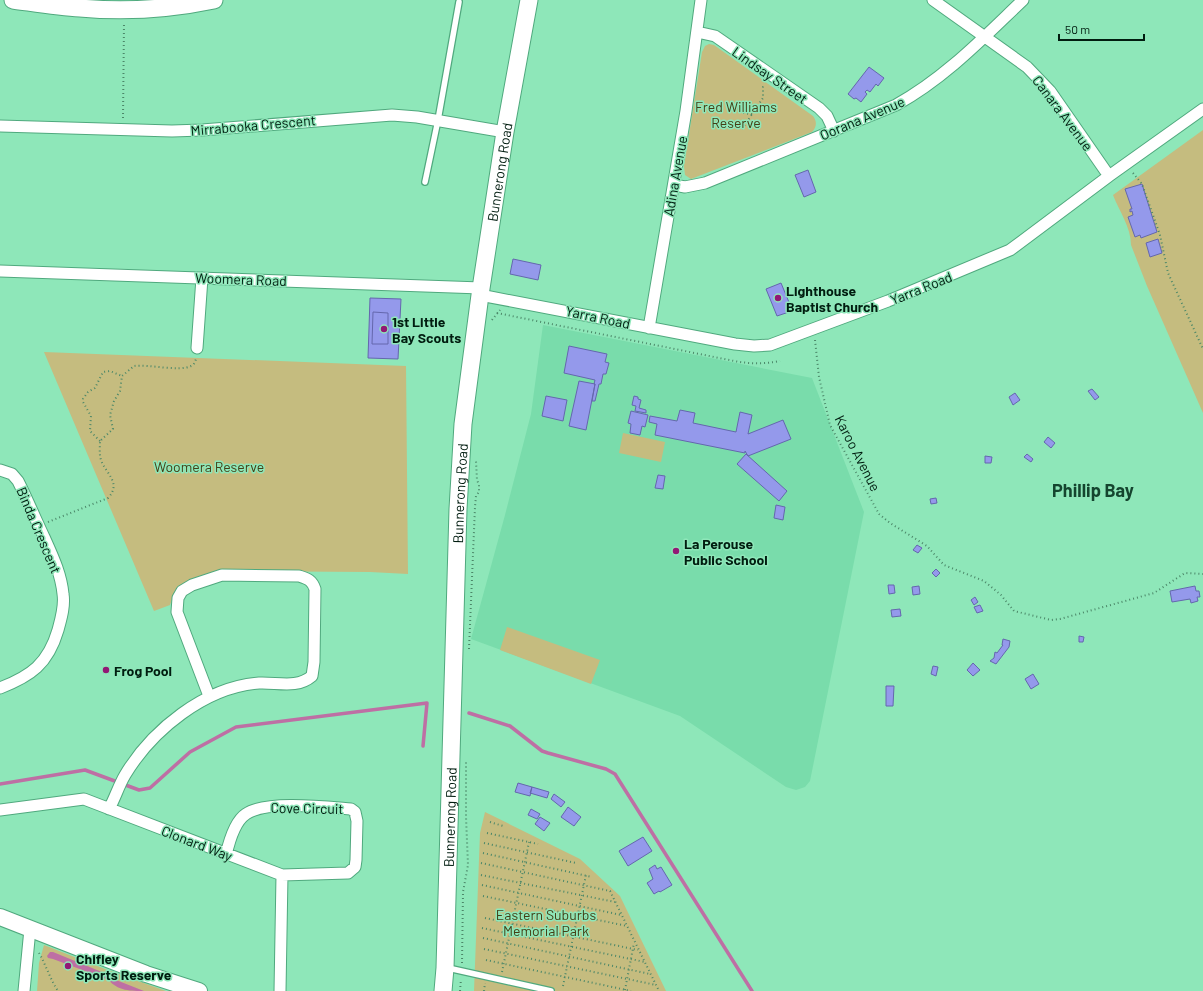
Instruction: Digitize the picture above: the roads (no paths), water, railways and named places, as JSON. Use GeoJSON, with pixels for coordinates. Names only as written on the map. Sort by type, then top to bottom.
{"type":"FeatureCollection","features":[{"type":"Feature","properties":{"kind":"main road"},"geometry":{"type":"LineString","coordinates":[[13,0],[101,9],[164,7],[214,0]]}},
{"type":"Feature","properties":{"kind":"main road","name":"Bunnerong Road"},"geometry":{"type":"LineString","coordinates":[[443,991],[453,969],[458,509],[464,424],[481,291],[505,132],[529,0]]}},
{"type":"Feature","properties":{"kind":"street","name":"Adina Avenue"},"geometry":{"type":"LineString","coordinates":[[649,328],[686,111],[701,0]]}},
{"type":"Feature","properties":{"kind":"street","name":"Canara Avenue"},"geometry":{"type":"LineString","coordinates":[[933,0],[986,36],[1027,67],[1050,91],[1109,176]]}},
{"type":"Feature","properties":{"kind":"street","name":"Oorana Avenue"},"geometry":{"type":"LineString","coordinates":[[674,185],[685,186],[705,182],[896,105],[911,97],[964,56],[1023,0]]}},
{"type":"Feature","properties":{"kind":"street","name":"Lindsay Street"},"geometry":{"type":"LineString","coordinates":[[697,32],[715,36],[819,108],[827,116],[834,131]]}},
{"type":"Feature","properties":{"kind":"street","name":"Yarra Road"},"geometry":{"type":"LineString","coordinates":[[481,291],[501,299],[566,310],[649,328],[754,346],[770,345],[888,301],[1010,250],[1109,176],[1203,109]]}},
{"type":"Feature","properties":{"kind":"street","name":"Mirrabooka Crescent"},"geometry":{"type":"LineString","coordinates":[[0,126],[172,131],[392,115],[438,120],[505,132]]}},
{"type":"Feature","properties":{"kind":"street","name":"Woomera Road"},"geometry":{"type":"LineString","coordinates":[[0,271],[202,278],[481,291]]}},
{"type":"Feature","properties":{"kind":"street"},"geometry":{"type":"LineString","coordinates":[[197,348],[202,278]]}},
{"type":"Feature","properties":{"kind":"street","name":"Binda Crescent"},"geometry":{"type":"LineString","coordinates":[[0,688],[16,682],[44,660],[53,645],[62,614],[64,595],[58,570],[18,481],[12,474],[2,470]]}},
{"type":"Feature","properties":{"kind":"street"},"geometry":{"type":"LineString","coordinates":[[109,809],[124,776],[146,745],[174,719],[209,696],[241,686],[259,683],[296,684],[306,681],[312,676],[314,662],[315,611],[315,589],[313,582],[299,576],[222,575],[192,585],[182,591],[178,598],[177,612],[209,696]]}},
{"type":"Feature","properties":{"kind":"street","name":"Clonard Way"},"geometry":{"type":"LineString","coordinates":[[0,810],[84,799],[226,855],[282,875]]}},
{"type":"Feature","properties":{"kind":"street","name":"Cove Circuit"},"geometry":{"type":"LineString","coordinates":[[226,855],[229,842],[235,828],[245,814],[257,809],[282,806],[309,806],[350,809],[355,812],[357,821],[355,867],[348,873],[282,875]]}},
{"type":"Feature","properties":{"kind":"street"},"geometry":{"type":"LineString","coordinates":[[280,991],[282,875]]}},
{"type":"Feature","properties":{"kind":"street"},"geometry":{"type":"LineString","coordinates":[[0,917],[146,974],[199,991]]}},
{"type":"Feature","properties":{"kind":"street"},"geometry":{"type":"LineString","coordinates":[[24,991],[30,929]]}},
{"type":"Feature","properties":{"kind":"lane"},"geometry":{"type":"LineString","coordinates":[[425,182],[438,120],[458,2]]}},
{"type":"Feature","properties":{"kind":"lane"},"geometry":{"type":"LineString","coordinates":[[453,969],[551,991]]}},
{"type":"Feature","properties":{"kind":"waterway"},"geometry":{"type":"LineString","coordinates":[[0,784],[85,770],[139,790],[150,788],[190,752],[236,727],[427,703],[423,746]]}},
{"type":"Feature","properties":{"kind":"waterway"},"geometry":{"type":"LineString","coordinates":[[469,713],[510,726],[542,751],[606,769],[615,774],[752,991]]}},
{"type":"Feature","properties":{"kind":"place","name":"Lighthouse Baptist Church"},"geometry":{"type":"Point","coordinates":[778,298]}},
{"type":"Feature","properties":{"kind":"place","name":"1st Little Bay Scouts"},"geometry":{"type":"Point","coordinates":[384,329]}},
{"type":"Feature","properties":{"kind":"place","name":"La Perouse Public School"},"geometry":{"type":"Point","coordinates":[676,551]}},
{"type":"Feature","properties":{"kind":"place","name":"Frog Pool"},"geometry":{"type":"Point","coordinates":[106,670]}},
{"type":"Feature","properties":{"kind":"place","name":"Chifley Sports Reserve"},"geometry":{"type":"Point","coordinates":[68,966]}},
{"type":"Feature","properties":{"kind":"district","name":"Phillip Bay"},"geometry":{"type":"Point","coordinates":[1093,490]}},
{"type":"Feature","properties":{"kind":"park label","name":"Fred Williams Reserve"},"geometry":{"type":"Point","coordinates":[736,114]}},
{"type":"Feature","properties":{"kind":"park label","name":"Woomera Reserve"},"geometry":{"type":"Point","coordinates":[209,466]}},
{"type":"Feature","properties":{"kind":"park label","name":"Eastern Suburbs Memorial Park"},"geometry":{"type":"Point","coordinates":[546,922]}}]}
